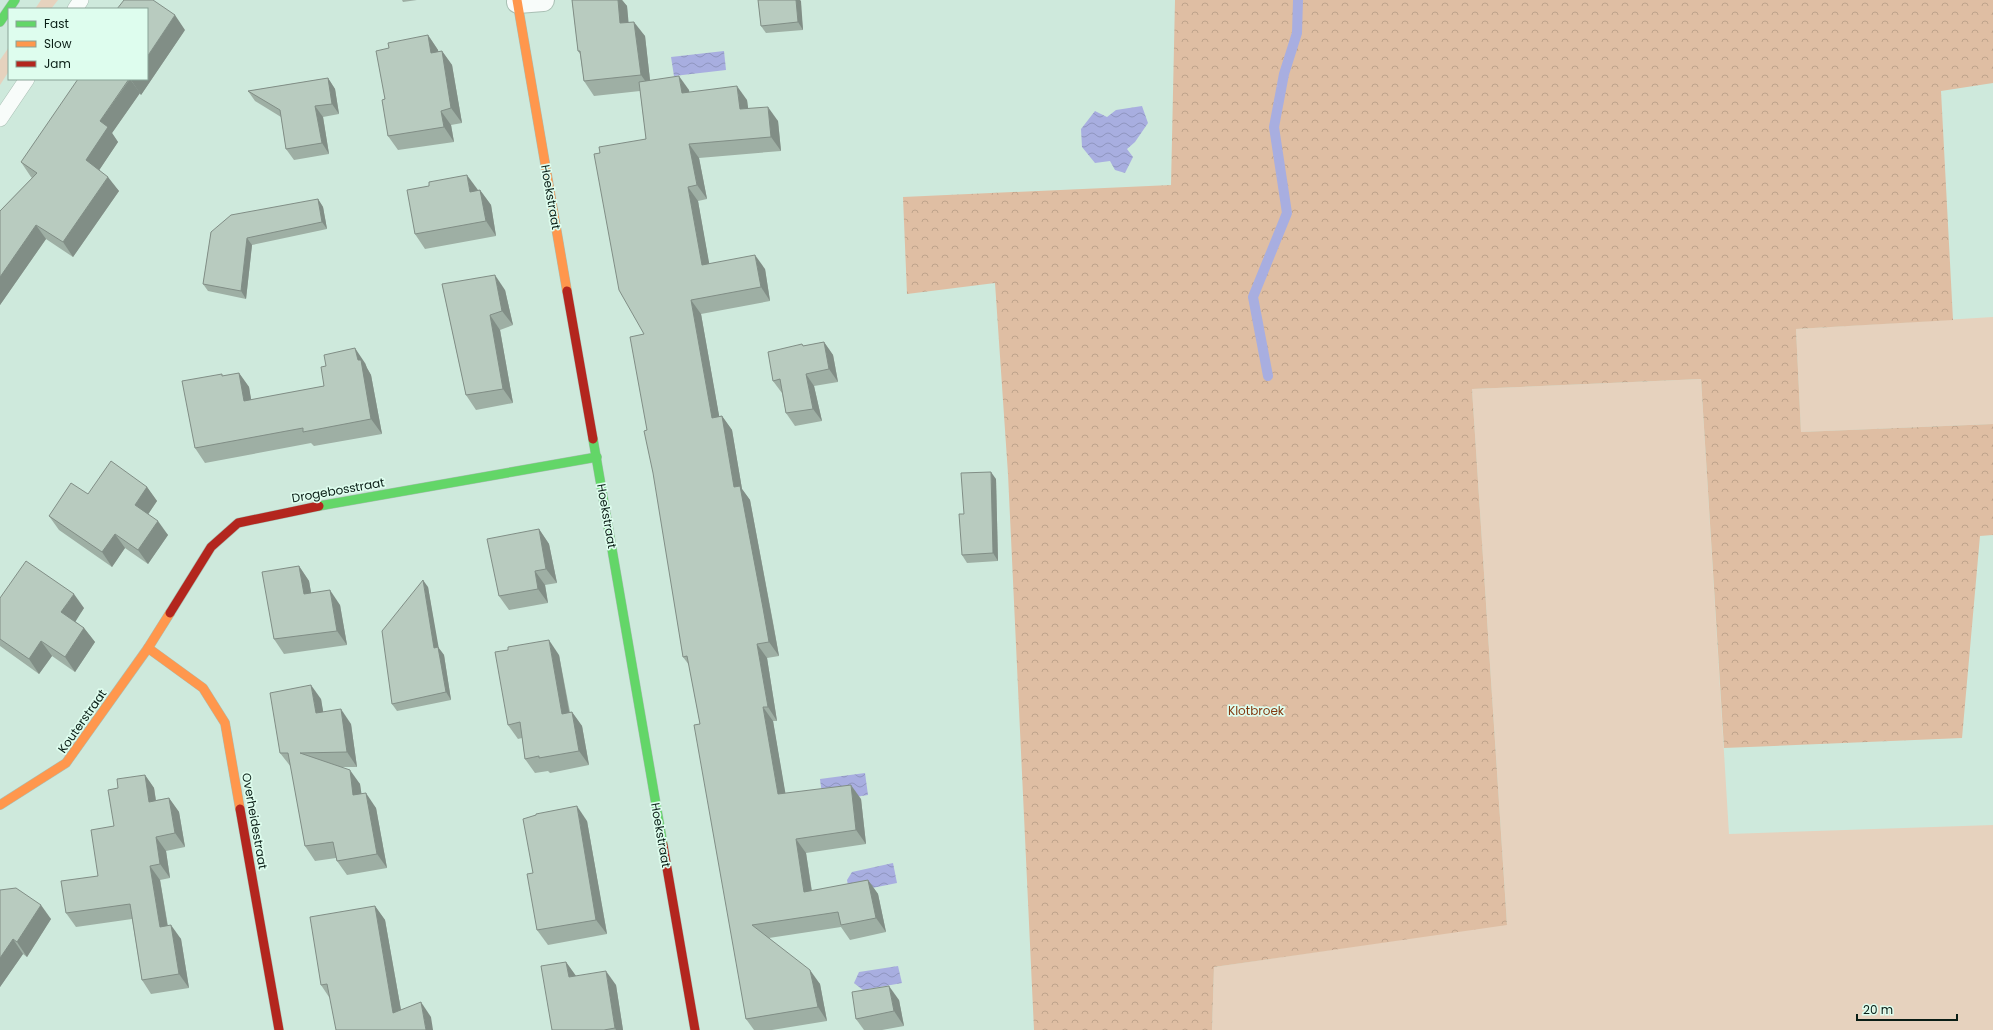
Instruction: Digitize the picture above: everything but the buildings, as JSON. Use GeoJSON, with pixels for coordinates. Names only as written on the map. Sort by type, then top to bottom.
{"type":"FeatureCollection","features":[{"type":"Feature","properties":{"kind":"street","name":"Hoekstraat"},"geometry":{"type":"LineString","coordinates":[[543,0],[517,1],[695,1030]]}},
{"type":"Feature","properties":{"kind":"street"},"geometry":{"type":"LineString","coordinates":[[0,22],[8,10]]}},
{"type":"Feature","properties":{"kind":"street","name":"Drogebosstraat"},"geometry":{"type":"LineString","coordinates":[[148,648],[211,547],[238,522],[597,457]]}},
{"type":"Feature","properties":{"kind":"street","name":"Kouterstraat"},"geometry":{"type":"LineString","coordinates":[[0,805],[66,763],[148,648]]}},
{"type":"Feature","properties":{"kind":"street","name":"Overheidestraat"},"geometry":{"type":"LineString","coordinates":[[148,648],[203,688],[225,723],[279,1030]]}},
{"type":"Feature","properties":{"kind":"lane"},"geometry":{"type":"LineString","coordinates":[[0,119],[26,80]]}},
{"type":"Feature","properties":{"kind":"shaded area"},"geometry":{"type":"Polygon","coordinates":[[[41,0],[58,0],[52,8],[36,8],[41,0]]]}},
{"type":"Feature","properties":{"kind":"shaded area"},"geometry":{"type":"Polygon","coordinates":[[[8,48],[8,73],[0,85],[0,60],[8,48]]]}},
{"type":"Feature","properties":{"kind":"shaded area"},"geometry":{"type":"Polygon","coordinates":[[[1993,317],[1993,424],[1801,432],[1796,329],[1993,317]]]}},
{"type":"Feature","properties":{"kind":"shaded area"},"geometry":{"type":"Polygon","coordinates":[[[1701,379],[1729,834],[1993,825],[1993,1030],[1212,1030],[1214,967],[1507,924],[1472,389],[1701,379]]]}},
{"type":"Feature","properties":{"kind":"green space","name":"Klotbroek"},"geometry":{"type":"Polygon","coordinates":[[[1175,0],[1993,0],[1993,83],[1941,91],[1953,320],[1796,329],[1801,432],[1993,424],[1993,535],[1980,536],[1962,738],[1724,748],[1701,379],[1472,389],[1507,925],[1214,967],[1212,1030],[1034,1030],[1008,474],[995,283],[907,294],[903,197],[1171,185],[1175,0]]]}},
{"type":"Feature","properties":{"kind":"water"},"geometry":{"type":"Polygon","coordinates":[[[724,51],[726,70],[674,76],[671,57],[724,51]]]}},
{"type":"Feature","properties":{"kind":"water"},"geometry":{"type":"Polygon","coordinates":[[[1142,106],[1148,123],[1135,142],[1127,149],[1133,157],[1125,173],[1115,170],[1110,161],[1095,163],[1082,147],[1081,129],[1095,111],[1107,117],[1116,110],[1142,106]]]}},
{"type":"Feature","properties":{"kind":"water"},"geometry":{"type":"Polygon","coordinates":[[[865,773],[868,795],[823,802],[820,779],[865,773]]]}},
{"type":"Feature","properties":{"kind":"water"},"geometry":{"type":"Polygon","coordinates":[[[893,863],[897,883],[857,891],[848,885],[847,880],[852,872],[893,863]]]}},
{"type":"Feature","properties":{"kind":"water"},"geometry":{"type":"Polygon","coordinates":[[[898,966],[902,983],[863,990],[854,983],[859,972],[898,966]]]}},
{"type":"Feature","properties":{"kind":"waterway"},"geometry":{"type":"LineString","coordinates":[[1268,376],[1253,297],[1287,213],[1274,127],[1284,74],[1297,33],[1298,0]]}},
{"type":"Feature","properties":{"kind":"traffic: fast"},"geometry":{"type":"LineString","coordinates":[[10,8],[15,0]]}},
{"type":"Feature","properties":{"kind":"traffic: fast"},"geometry":{"type":"LineString","coordinates":[[0,22],[8,10]]}},
{"type":"Feature","properties":{"kind":"traffic: fast"},"geometry":{"type":"LineString","coordinates":[[593,439],[663,845]]}},
{"type":"Feature","properties":{"kind":"traffic: fast"},"geometry":{"type":"LineString","coordinates":[[319,506],[597,457]]}},
{"type":"Feature","properties":{"kind":"traffic: slow"},"geometry":{"type":"LineString","coordinates":[[517,0],[567,291]]}},
{"type":"Feature","properties":{"kind":"traffic: slow"},"geometry":{"type":"LineString","coordinates":[[0,805],[66,763],[148,648],[170,613]]}},
{"type":"Feature","properties":{"kind":"traffic: slow"},"geometry":{"type":"LineString","coordinates":[[148,648],[203,688],[225,723],[240,809]]}},
{"type":"Feature","properties":{"kind":"traffic: jam"},"geometry":{"type":"LineString","coordinates":[[567,291],[593,439]]}},
{"type":"Feature","properties":{"kind":"traffic: jam"},"geometry":{"type":"LineString","coordinates":[[170,613],[211,547],[238,523],[319,506]]}},
{"type":"Feature","properties":{"kind":"traffic: jam"},"geometry":{"type":"LineString","coordinates":[[240,809],[279,1030]]}},
{"type":"Feature","properties":{"kind":"traffic: jam"},"geometry":{"type":"LineString","coordinates":[[663,845],[695,1030]]}}]}
